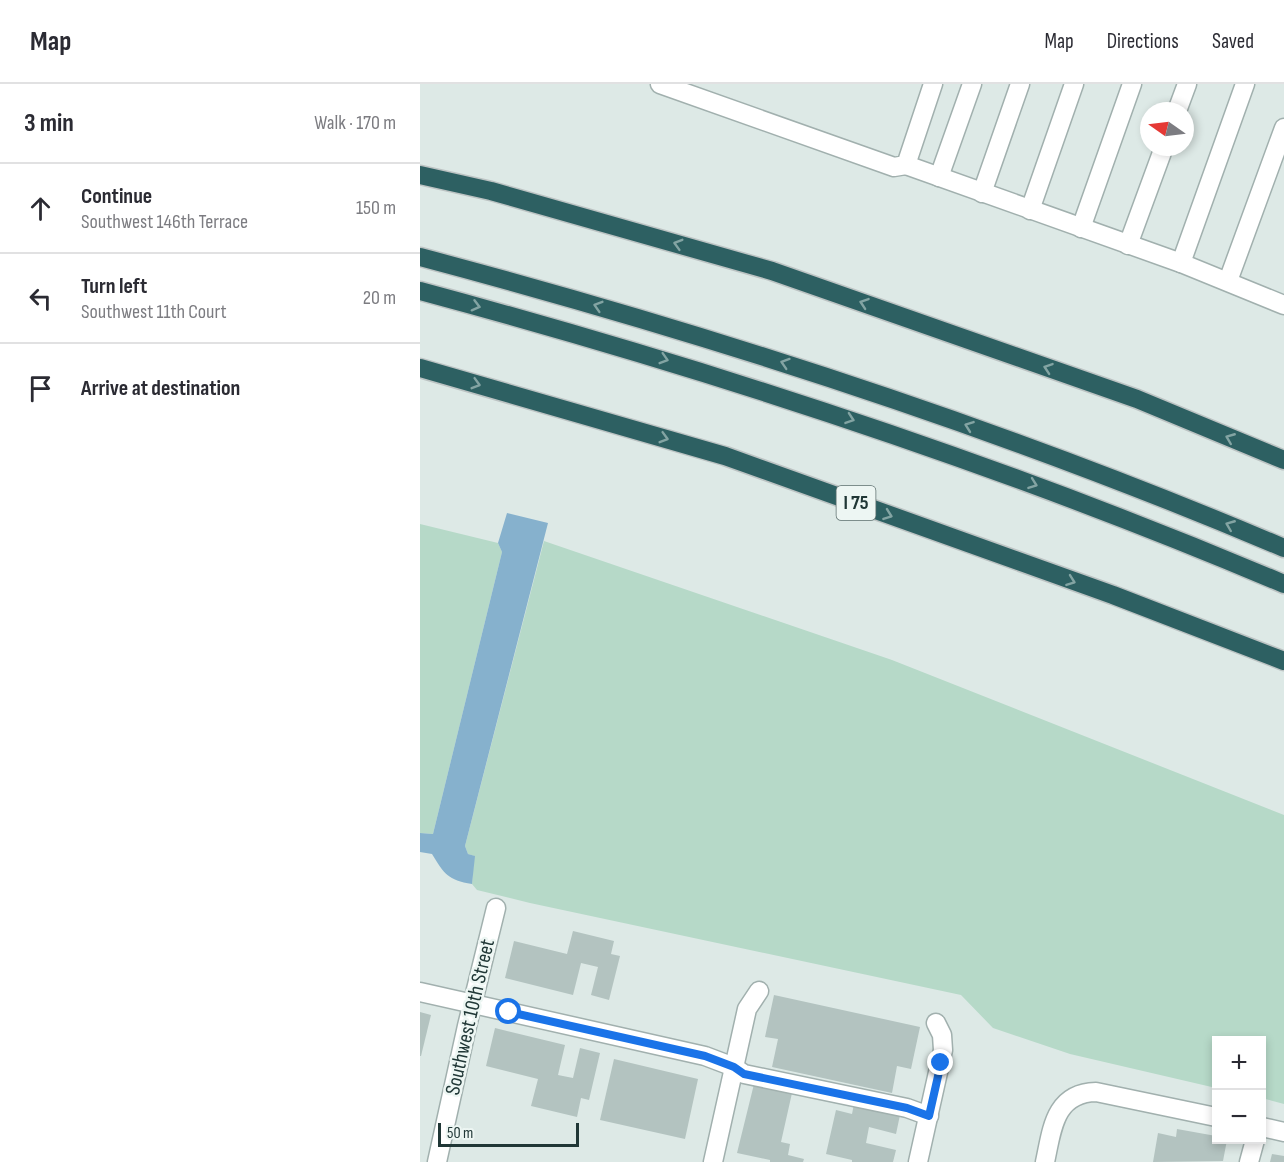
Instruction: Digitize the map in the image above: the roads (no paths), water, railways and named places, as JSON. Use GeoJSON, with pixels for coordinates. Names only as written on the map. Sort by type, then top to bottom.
{"type":"FeatureCollection","features":[{"type":"Feature","properties":{"kind":"highway"},"geometry":{"type":"LineString","coordinates":[[420,175],[491,191],[772,271],[1137,399],[1284,460]]}},
{"type":"Feature","properties":{"kind":"highway"},"geometry":{"type":"LineString","coordinates":[[420,256],[584,302],[857,386],[1129,485],[1284,548]]}},
{"type":"Feature","properties":{"kind":"highway"},"geometry":{"type":"LineString","coordinates":[[420,291],[638,351],[847,418],[1032,484],[1284,584]]}},
{"type":"Feature","properties":{"kind":"highway","name":"I 75"},"geometry":{"type":"LineString","coordinates":[[420,368],[725,456],[1113,595],[1284,662]]}},
{"type":"Feature","properties":{"kind":"street"},"geometry":{"type":"LineString","coordinates":[[660,84],[894,167],[906,165],[1181,263],[1283,302]]}},
{"type":"Feature","properties":{"kind":"street"},"geometry":{"type":"LineString","coordinates":[[906,165],[933,84]]}},
{"type":"Feature","properties":{"kind":"street"},"geometry":{"type":"LineString","coordinates":[[939,177],[972,84]]}},
{"type":"Feature","properties":{"kind":"street"},"geometry":{"type":"LineString","coordinates":[[982,193],[1020,84]]}},
{"type":"Feature","properties":{"kind":"street"},"geometry":{"type":"LineString","coordinates":[[1030,210],[1074,84]]}},
{"type":"Feature","properties":{"kind":"street"},"geometry":{"type":"LineString","coordinates":[[1082,228],[1132,84]]}},
{"type":"Feature","properties":{"kind":"street"},"geometry":{"type":"LineString","coordinates":[[1180,102],[1187,84]]}},
{"type":"Feature","properties":{"kind":"street"},"geometry":{"type":"LineString","coordinates":[[1181,263],[1245,84]]}},
{"type":"Feature","properties":{"kind":"street"},"geometry":{"type":"LineString","coordinates":[[1228,281],[1284,128]]}},
{"type":"Feature","properties":{"kind":"street"},"geometry":{"type":"LineString","coordinates":[[1128,245],[1161,156]]}},
{"type":"Feature","properties":{"kind":"street","name":"Southwest 10th Street"},"geometry":{"type":"LineString","coordinates":[[437,1162],[496,908]]}},
{"type":"Feature","properties":{"kind":"street"},"geometry":{"type":"LineString","coordinates":[[713,1162],[747,1009],[759,991]]}},
{"type":"Feature","properties":{"kind":"street"},"geometry":{"type":"LineString","coordinates":[[420,992],[705,1056],[734,1067],[744,1074],[907,1108],[929,1116]]}},
{"type":"Feature","properties":{"kind":"street"},"geometry":{"type":"LineString","coordinates":[[918,1162],[943,1050],[942,1035],[936,1023]]}},
{"type":"Feature","properties":{"kind":"street"},"geometry":{"type":"LineString","coordinates":[[1045,1162],[1054,1120],[1058,1112],[1068,1101],[1082,1094],[1096,1092],[1212,1116]]}},
{"type":"Feature","properties":{"kind":"street"},"geometry":{"type":"LineString","coordinates":[[1266,1128],[1284,1132]]}},
{"type":"Feature","properties":{"kind":"street"},"geometry":{"type":"LineString","coordinates":[[1249,1162],[1254,1144]]}},
{"type":"Feature","properties":{"kind":"water"},"geometry":{"type":"Polygon","coordinates":[[[507,513],[548,523],[465,846],[468,854],[475,856],[472,884],[452,878],[432,854],[420,852],[420,833],[433,834],[502,552],[498,543],[507,513]]]}}]}
